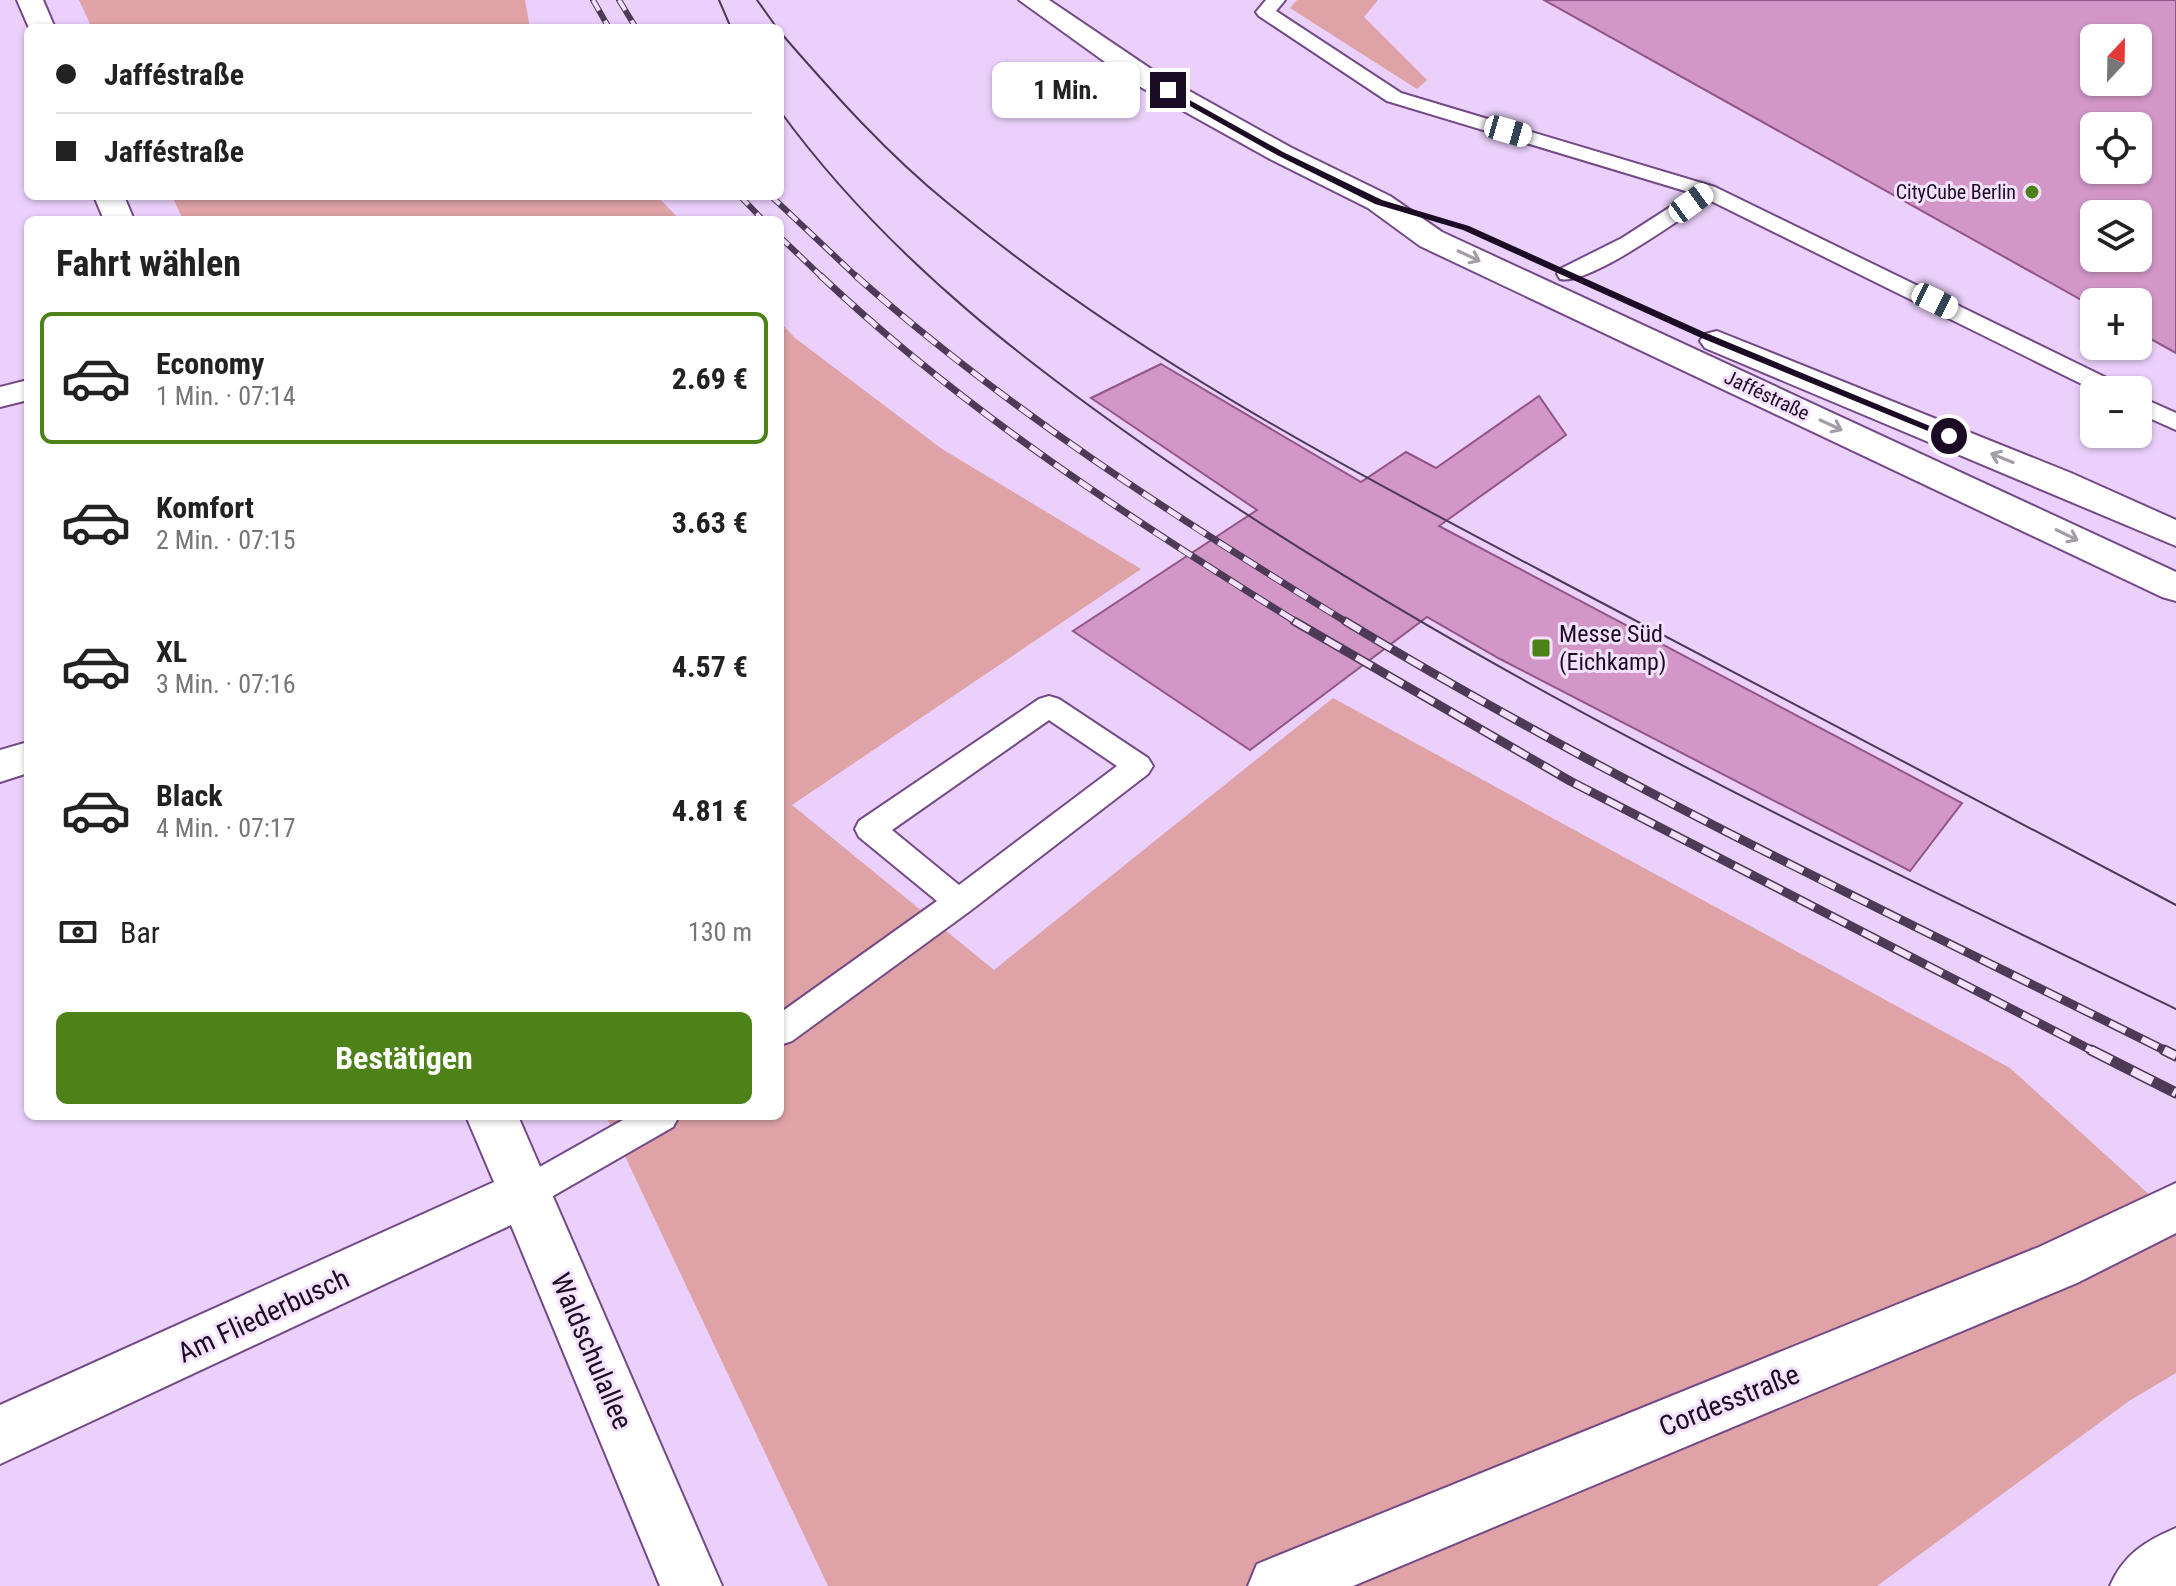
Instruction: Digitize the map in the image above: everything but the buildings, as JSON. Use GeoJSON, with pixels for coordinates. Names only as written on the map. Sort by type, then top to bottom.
{"type":"FeatureCollection","features":[{"type":"Feature","properties":{"kind":"main road"},"geometry":{"type":"LineString","coordinates":[[30,0],[40,24]]}},
{"type":"Feature","properties":{"kind":"main road","name":"Jafféstraße"},"geometry":{"type":"LineString","coordinates":[[1032,0],[1090,42],[1188,102],[1280,153],[1379,202],[1431,239],[2171,577]]}},
{"type":"Feature","properties":{"kind":"main road","name":"Jafféstraße"},"geometry":{"type":"LineString","coordinates":[[1379,202],[1466,228],[1703,335],[2058,481],[2176,534]]}},
{"type":"Feature","properties":{"kind":"main road"},"geometry":{"type":"LineString","coordinates":[[0,397],[24,391]]}},
{"type":"Feature","properties":{"kind":"main road"},"geometry":{"type":"LineString","coordinates":[[0,766],[24,758]]}},
{"type":"Feature","properties":{"kind":"main road","name":"Waldschulallee"},"geometry":{"type":"LineString","coordinates":[[494,1120],[691,1586]]}},
{"type":"Feature","properties":{"kind":"main road","name":"Am Fliederbusch"},"geometry":{"type":"LineString","coordinates":[[0,1435],[526,1193]]}},
{"type":"Feature","properties":{"kind":"main road","name":"Cordesstraße"},"geometry":{"type":"LineString","coordinates":[[1279,1586],[2058,1265],[2176,1207]]}},
{"type":"Feature","properties":{"kind":"main road"},"geometry":{"type":"LineString","coordinates":[[2141,1586],[2176,1559]]}},
{"type":"Feature","properties":{"kind":"lane"},"geometry":{"type":"LineString","coordinates":[[1276,0],[1265,12],[1394,97],[1708,191],[2085,376]]}},
{"type":"Feature","properties":{"kind":"lane"},"geometry":{"type":"LineString","coordinates":[[1568,274],[1630,243],[1708,191]]}},
{"type":"Feature","properties":{"kind":"lane"},"geometry":{"type":"LineString","coordinates":[[2152,410],[2176,423]]}},
{"type":"Feature","properties":{"kind":"lane"},"geometry":{"type":"LineString","coordinates":[[784,1028],[959,902],[1138,766],[1049,706],[870,829],[959,902]]}},
{"type":"Feature","properties":{"kind":"lane"},"geometry":{"type":"LineString","coordinates":[[526,1193],[654,1120]]}},
{"type":"Feature","properties":{"kind":"shaded area"},"geometry":{"type":"Polygon","coordinates":[[[79,0],[525,0],[529,24],[90,24],[79,0]]]}},
{"type":"Feature","properties":{"kind":"shaded area"},"geometry":{"type":"Polygon","coordinates":[[[1297,0],[1378,0],[1364,17],[1427,80],[1417,89],[1290,8],[1297,0]]]}},
{"type":"Feature","properties":{"kind":"shaded area"},"geometry":{"type":"Polygon","coordinates":[[[174,200],[661,200],[676,216],[181,216],[174,200]]]}},
{"type":"Feature","properties":{"kind":"shaded area"},"geometry":{"type":"Polygon","coordinates":[[[784,326],[795,338],[942,449],[1141,569],[792,805],[994,970],[1333,698],[2010,1068],[2176,1219],[2176,1373],[2129,1401],[1877,1586],[828,1586],[608,1120],[784,1120],[784,326]]]}},
{"type":"Feature","properties":{"kind":"tram line"},"geometry":{"type":"LineString","coordinates":[[719,0],[729,24]]}},
{"type":"Feature","properties":{"kind":"tram line"},"geometry":{"type":"LineString","coordinates":[[757,0],[774,24]]}},
{"type":"Feature","properties":{"kind":"tram line"},"geometry":{"type":"LineString","coordinates":[[784,36],[861,122],[949,204],[1023,262],[1177,367],[1421,507],[2176,905]]}},
{"type":"Feature","properties":{"kind":"tram line"},"geometry":{"type":"LineString","coordinates":[[784,116],[869,217],[970,312],[1023,356],[1135,439],[1309,554],[1429,626],[1674,761],[2176,1009]]}},
{"type":"Feature","properties":{"kind":"railway"},"geometry":{"type":"LineString","coordinates":[[593,0],[607,24]]}},
{"type":"Feature","properties":{"kind":"railway"},"geometry":{"type":"LineString","coordinates":[[619,0],[634,24]]}},
{"type":"Feature","properties":{"kind":"railway"},"geometry":{"type":"LineString","coordinates":[[744,200],[759,216]]}},
{"type":"Feature","properties":{"kind":"railway"},"geometry":{"type":"LineString","coordinates":[[775,200],[858,278]]}},
{"type":"Feature","properties":{"kind":"railway"},"geometry":{"type":"LineString","coordinates":[[784,241],[823,278]]}},
{"type":"Feature","properties":{"kind":"railway"},"geometry":{"type":"LineString","coordinates":[[821,276],[932,373],[1050,461],[1298,623]]}},
{"type":"Feature","properties":{"kind":"railway"},"geometry":{"type":"LineString","coordinates":[[856,276],[913,325],[1033,417],[1157,502],[1348,623]]}},
{"type":"Feature","properties":{"kind":"railway"},"geometry":{"type":"LineString","coordinates":[[1294,621],[1570,781],[2095,1052]]}},
{"type":"Feature","properties":{"kind":"railway"},"geometry":{"type":"LineString","coordinates":[[1345,621],[1649,792],[2168,1052]]}},
{"type":"Feature","properties":{"kind":"railway"},"geometry":{"type":"LineString","coordinates":[[2091,1050],[2176,1093]]}},
{"type":"Feature","properties":{"kind":"railway"},"geometry":{"type":"LineString","coordinates":[[2164,1050],[2168,1052]]}},
{"type":"Feature","properties":{"kind":"railway"},"geometry":{"type":"LineString","coordinates":[[2168,1052],[2176,1056]]}},
{"type":"Feature","properties":{"kind":"place","name":"CityCube Berlin"},"geometry":{"type":"Point","coordinates":[2032,192]}},
{"type":"Feature","properties":{"kind":"place","name":"Messe Süd (Eichkamp)"},"geometry":{"type":"Point","coordinates":[1541,648]}},
{"type":"Feature","properties":{"kind":"route"},"geometry":{"type":"LineString","coordinates":[[1168,90],[1280,153],[1379,202],[1466,228],[1703,335],[1949,436]]}}]}
